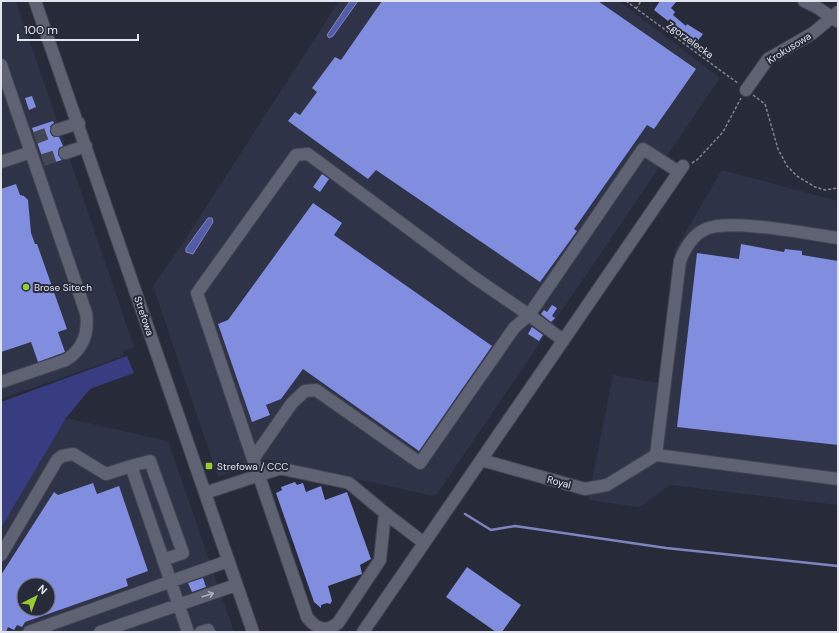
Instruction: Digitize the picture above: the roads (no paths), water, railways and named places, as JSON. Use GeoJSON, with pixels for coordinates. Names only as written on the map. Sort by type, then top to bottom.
{"type":"FeatureCollection","features":[{"type":"Feature","properties":{"kind":"street","name":"Strefowa"},"geometry":{"type":"LineString","coordinates":[[35,1],[79,123],[253,632]]}},
{"type":"Feature","properties":{"kind":"street"},"geometry":{"type":"LineString","coordinates":[[804,1],[836,17]]}},
{"type":"Feature","properties":{"kind":"street","name":"Krokusowa"},"geometry":{"type":"LineString","coordinates":[[746,90],[768,60],[813,33],[836,17]]}},
{"type":"Feature","properties":{"kind":"street"},"geometry":{"type":"LineString","coordinates":[[1,65],[34,151],[86,313],[87,330],[80,347],[66,360],[1,382]]}},
{"type":"Feature","properties":{"kind":"street"},"geometry":{"type":"LineString","coordinates":[[57,130],[79,123]]}},
{"type":"Feature","properties":{"kind":"street"},"geometry":{"type":"LineString","coordinates":[[65,153],[86,146]]}},
{"type":"Feature","properties":{"kind":"street"},"geometry":{"type":"LineString","coordinates":[[253,459],[292,403],[306,391],[316,390],[420,463],[514,328],[529,315],[643,149],[681,169],[424,543],[367,630]]}},
{"type":"Feature","properties":{"kind":"street"},"geometry":{"type":"LineString","coordinates":[[1,162],[34,151]]}},
{"type":"Feature","properties":{"kind":"street"},"geometry":{"type":"LineString","coordinates":[[385,513],[380,560],[338,624],[327,629],[320,628],[312,623],[307,617],[197,293],[296,155],[308,154],[475,278],[564,340]]}},
{"type":"Feature","properties":{"kind":"street"},"geometry":{"type":"LineString","coordinates":[[838,238],[741,225],[722,225],[706,228],[693,237],[684,249],[680,261],[656,455],[838,480]]}},
{"type":"Feature","properties":{"kind":"street"},"geometry":{"type":"LineString","coordinates":[[1,555],[57,460],[62,456],[74,454],[106,474],[150,461],[183,553],[163,560]]}},
{"type":"Feature","properties":{"kind":"street","name":"Royal"},"geometry":{"type":"LineString","coordinates":[[481,460],[585,489],[608,485],[656,455]]}},
{"type":"Feature","properties":{"kind":"street"},"geometry":{"type":"LineString","coordinates":[[131,466],[188,632]]}},
{"type":"Feature","properties":{"kind":"street"},"geometry":{"type":"LineString","coordinates":[[205,493],[278,469],[349,483],[424,543]]}},
{"type":"Feature","properties":{"kind":"street"},"geometry":{"type":"LineString","coordinates":[[29,632],[171,583],[228,561]]}},
{"type":"Feature","properties":{"kind":"street"},"geometry":{"type":"LineString","coordinates":[[100,632],[236,585]]}},
{"type":"Feature","properties":{"kind":"street"},"geometry":{"type":"LineString","coordinates":[[201,632],[208,630],[209,632]]}},
{"type":"Feature","properties":{"kind":"water"},"geometry":{"type":"Polygon","coordinates":[[[350,1],[358,1],[333,36],[329,38],[327,35],[350,1]]]}},
{"type":"Feature","properties":{"kind":"water"},"geometry":{"type":"Polygon","coordinates":[[[208,218],[212,218],[213,222],[193,254],[186,252],[186,248],[208,218]]]}},
{"type":"Feature","properties":{"kind":"waterway"},"geometry":{"type":"LineString","coordinates":[[465,514],[491,530],[515,526],[666,548],[838,566]]}},
{"type":"Feature","properties":{"kind":"tunnel"},"geometry":{"type":"LineString","coordinates":[[35,138],[57,130]]}},
{"type":"Feature","properties":{"kind":"tunnel"},"geometry":{"type":"LineString","coordinates":[[43,160],[65,153]]}},
{"type":"Feature","properties":{"kind":"place","name":"Brose Sitech"},"geometry":{"type":"Point","coordinates":[26,287]}},
{"type":"Feature","properties":{"kind":"place","name":"Strefowa / CCC"},"geometry":{"type":"Point","coordinates":[209,466]}}]}
